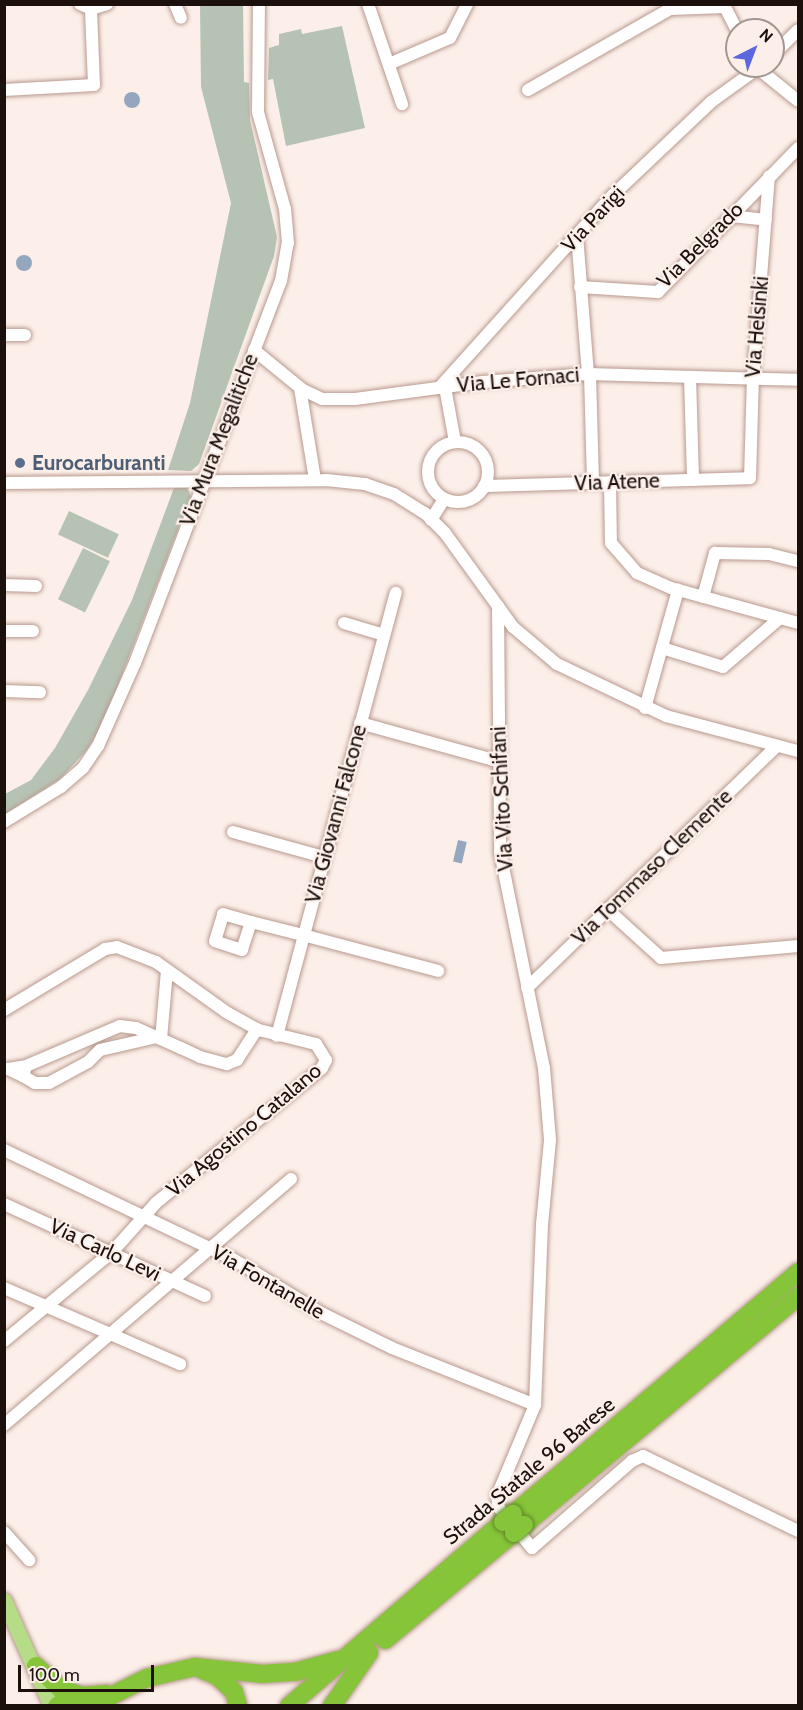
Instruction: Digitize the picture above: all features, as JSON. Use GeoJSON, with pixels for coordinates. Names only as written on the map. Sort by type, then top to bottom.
{"type":"FeatureCollection","features":[{"type":"Feature","properties":{"kind":"highway","name":"Strada Statale 96 Barese"},"geometry":{"type":"LineString","coordinates":[[308,1706],[798,1272]]}},
{"type":"Feature","properties":{"kind":"highway","name":"Strada Statale 96 Barese"},"geometry":{"type":"LineString","coordinates":[[289,1706],[798,1297]]}},
{"type":"Feature","properties":{"kind":"highway"},"geometry":{"type":"LineString","coordinates":[[332,1706],[369,1653]]}},
{"type":"Feature","properties":{"kind":"highway"},"geometry":{"type":"LineString","coordinates":[[57,1706],[70,1697],[91,1702],[147,1678],[195,1667],[262,1674],[295,1672],[346,1658]]}},
{"type":"Feature","properties":{"kind":"highway"},"geometry":{"type":"LineString","coordinates":[[36,1666],[61,1689],[91,1702]]}},
{"type":"Feature","properties":{"kind":"highway"},"geometry":{"type":"LineString","coordinates":[[195,1667],[217,1676],[234,1692],[238,1706]]}},
{"type":"Feature","properties":{"kind":"main road"},"geometry":{"type":"LineString","coordinates":[[4,1600],[36,1666],[51,1706]]}},
{"type":"Feature","properties":{"kind":"street"},"geometry":{"type":"LineString","coordinates":[[4,90],[94,84],[86,7],[107,4]]}},
{"type":"Feature","properties":{"kind":"street"},"geometry":{"type":"LineString","coordinates":[[175,4],[181,18]]}},
{"type":"Feature","properties":{"kind":"street","name":"Via Mura Megalitiche"},"geometry":{"type":"LineString","coordinates":[[4,822],[61,787],[84,768],[98,746],[131,674],[201,483],[281,281],[288,243],[285,209],[258,112],[259,4]]}},
{"type":"Feature","properties":{"kind":"street"},"geometry":{"type":"LineString","coordinates":[[368,4],[402,105]]}},
{"type":"Feature","properties":{"kind":"street"},"geometry":{"type":"LineString","coordinates":[[389,64],[450,38],[467,4]]}},
{"type":"Feature","properties":{"kind":"street"},"geometry":{"type":"LineString","coordinates":[[528,90],[669,7],[725,7],[730,18]]}},
{"type":"Feature","properties":{"kind":"street"},"geometry":{"type":"LineString","coordinates":[[785,43],[798,30]]}},
{"type":"Feature","properties":{"kind":"street","name":"Via Parigi"},"geometry":{"type":"LineString","coordinates":[[442,387],[577,235],[711,102],[743,78]]}},
{"type":"Feature","properties":{"kind":"street"},"geometry":{"type":"LineString","coordinates":[[771,78],[798,101]]}},
{"type":"Feature","properties":{"kind":"street","name":"Via Belgrado"},"geometry":{"type":"LineString","coordinates":[[580,287],[658,291],[798,148]]}},
{"type":"Feature","properties":{"kind":"street","name":"Via Helsinki"},"geometry":{"type":"LineString","coordinates":[[750,478],[753,379],[769,177]]}},
{"type":"Feature","properties":{"kind":"street"},"geometry":{"type":"LineString","coordinates":[[730,216],[766,220]]}},
{"type":"Feature","properties":{"kind":"street"},"geometry":{"type":"LineString","coordinates":[[577,235],[589,374],[593,483]]}},
{"type":"Feature","properties":{"kind":"street"},"geometry":{"type":"LineString","coordinates":[[4,335],[25,334]]}},
{"type":"Feature","properties":{"kind":"street","name":"Via Le Fornaci"},"geometry":{"type":"LineString","coordinates":[[254,350],[300,388],[316,397],[344,399],[442,387],[589,374],[798,380]]}},
{"type":"Feature","properties":{"kind":"street"},"geometry":{"type":"LineString","coordinates":[[690,377],[693,480]]}},
{"type":"Feature","properties":{"kind":"street"},"geometry":{"type":"LineString","coordinates":[[442,387],[455,442]]}},
{"type":"Feature","properties":{"kind":"street"},"geometry":{"type":"LineString","coordinates":[[300,388],[315,480]]}},
{"type":"Feature","properties":{"kind":"street"},"geometry":{"type":"LineString","coordinates":[[455,442],[465,442],[481,453],[488,472],[484,486],[464,502],[444,500],[430,485],[428,466],[437,449],[455,442]]}},
{"type":"Feature","properties":{"kind":"street","name":"Via Atene"},"geometry":{"type":"LineString","coordinates":[[484,486],[750,478]]}},
{"type":"Feature","properties":{"kind":"street"},"geometry":{"type":"LineString","coordinates":[[4,483],[201,483],[315,480],[366,484],[394,494],[431,520],[445,533],[524,639],[549,659],[645,708],[798,751]]}},
{"type":"Feature","properties":{"kind":"street"},"geometry":{"type":"LineString","coordinates":[[610,482],[609,533],[615,551],[638,573],[678,590],[798,622]]}},
{"type":"Feature","properties":{"kind":"street"},"geometry":{"type":"LineString","coordinates":[[431,520],[444,500]]}},
{"type":"Feature","properties":{"kind":"street"},"geometry":{"type":"LineString","coordinates":[[703,597],[715,553],[769,554],[798,561]]}},
{"type":"Feature","properties":{"kind":"street"},"geometry":{"type":"LineString","coordinates":[[4,585],[36,586]]}},
{"type":"Feature","properties":{"kind":"street"},"geometry":{"type":"LineString","coordinates":[[645,708],[678,590]]}},
{"type":"Feature","properties":{"kind":"street","name":"Via Giovanni Falcone"},"geometry":{"type":"LineString","coordinates":[[277,1036],[396,593]]}},
{"type":"Feature","properties":{"kind":"street","name":"Via Vito Schifani"},"geometry":{"type":"LineString","coordinates":[[498,606],[496,761],[500,852],[535,1024],[550,1140],[542,1224],[535,1405],[497,1501],[532,1548],[632,1461],[643,1456],[798,1531]]}},
{"type":"Feature","properties":{"kind":"street"},"geometry":{"type":"LineString","coordinates":[[662,648],[723,667],[780,618]]}},
{"type":"Feature","properties":{"kind":"street"},"geometry":{"type":"LineString","coordinates":[[344,623],[384,635]]}},
{"type":"Feature","properties":{"kind":"street"},"geometry":{"type":"LineString","coordinates":[[4,631],[33,631]]}},
{"type":"Feature","properties":{"kind":"street"},"geometry":{"type":"LineString","coordinates":[[4,691],[40,692]]}},
{"type":"Feature","properties":{"kind":"street"},"geometry":{"type":"LineString","coordinates":[[360,723],[496,761]]}},
{"type":"Feature","properties":{"kind":"street","name":"Via Tommaso Clemente"},"geometry":{"type":"LineString","coordinates":[[527,988],[777,746]]}},
{"type":"Feature","properties":{"kind":"street"},"geometry":{"type":"LineString","coordinates":[[233,831],[324,857]]}},
{"type":"Feature","properties":{"kind":"street"},"geometry":{"type":"LineString","coordinates":[[607,909],[661,958],[798,946]]}},
{"type":"Feature","properties":{"kind":"street"},"geometry":{"type":"LineString","coordinates":[[251,922],[438,970]]}},
{"type":"Feature","properties":{"kind":"street"},"geometry":{"type":"LineString","coordinates":[[4,1010],[111,947],[138,953],[168,970],[257,1029],[277,1036]]}},
{"type":"Feature","properties":{"kind":"street"},"geometry":{"type":"LineString","coordinates":[[159,1038],[168,970]]}},
{"type":"Feature","properties":{"kind":"street"},"geometry":{"type":"LineString","coordinates":[[6,1069],[25,1071],[120,1026],[136,1028],[200,1057],[227,1064],[237,1060],[257,1029]]}},
{"type":"Feature","properties":{"kind":"street","name":"Via Agostino Catalano"},"geometry":{"type":"LineString","coordinates":[[147,1217],[156,1203],[325,1064],[323,1052],[316,1044],[277,1036]]}},
{"type":"Feature","properties":{"kind":"street"},"geometry":{"type":"LineString","coordinates":[[25,1071],[34,1083],[49,1083],[88,1062],[100,1050],[159,1038]]}},
{"type":"Feature","properties":{"kind":"street","name":"Via Fontanelle"},"geometry":{"type":"LineString","coordinates":[[4,1150],[208,1248],[371,1338],[535,1405]]}},
{"type":"Feature","properties":{"kind":"street"},"geometry":{"type":"LineString","coordinates":[[4,1425],[291,1179]]}},
{"type":"Feature","properties":{"kind":"street","name":"Via Carlo Levi"},"geometry":{"type":"LineString","coordinates":[[4,1204],[205,1296]]}},
{"type":"Feature","properties":{"kind":"street"},"geometry":{"type":"LineString","coordinates":[[4,1341],[112,1252],[147,1217]]}},
{"type":"Feature","properties":{"kind":"street"},"geometry":{"type":"LineString","coordinates":[[4,1288],[180,1364]]}},
{"type":"Feature","properties":{"kind":"street"},"geometry":{"type":"LineString","coordinates":[[4,1532],[28,1560]]}},
{"type":"Feature","properties":{"kind":"green space"},"geometry":{"type":"Polygon","coordinates":[[[200,5],[243,5],[244,82],[249,83],[250,120],[277,237],[274,256],[199,464],[191,471],[168,470],[190,403],[231,203],[201,87],[200,5]]]}},
{"type":"Feature","properties":{"kind":"green space"},"geometry":{"type":"Polygon","coordinates":[[[342,26],[365,128],[286,146],[273,79],[268,80],[269,48],[279,45],[279,34],[301,29],[302,34],[342,26]]]}},
{"type":"Feature","properties":{"kind":"green space"},"geometry":{"type":"Polygon","coordinates":[[[174,488],[187,488],[191,496],[103,724],[86,751],[60,779],[5,814],[5,794],[31,780],[55,748],[88,690],[132,600],[174,488]]]}},
{"type":"Feature","properties":{"kind":"green space"},"geometry":{"type":"Polygon","coordinates":[[[69,511],[119,534],[108,558],[58,535],[69,511]]]}},
{"type":"Feature","properties":{"kind":"green space"},"geometry":{"type":"Polygon","coordinates":[[[83,548],[110,561],[85,612],[58,599],[83,548]]]}},
{"type":"Feature","properties":{"kind":"water"},"geometry":{"type":"Polygon","coordinates":[[[129,92],[135,92],[140,100],[138,106],[129,108],[124,103],[124,97],[129,92]]]}},
{"type":"Feature","properties":{"kind":"water"},"geometry":{"type":"Polygon","coordinates":[[[24,255],[32,263],[24,271],[16,263],[24,255]]]}},
{"type":"Feature","properties":{"kind":"water"},"geometry":{"type":"Polygon","coordinates":[[[458,840],[467,842],[462,863],[453,861],[458,840]]]}},
{"type":"Feature","properties":{"kind":"place","name":"Eurocarburanti"},"geometry":{"type":"Point","coordinates":[20,463]}}]}
